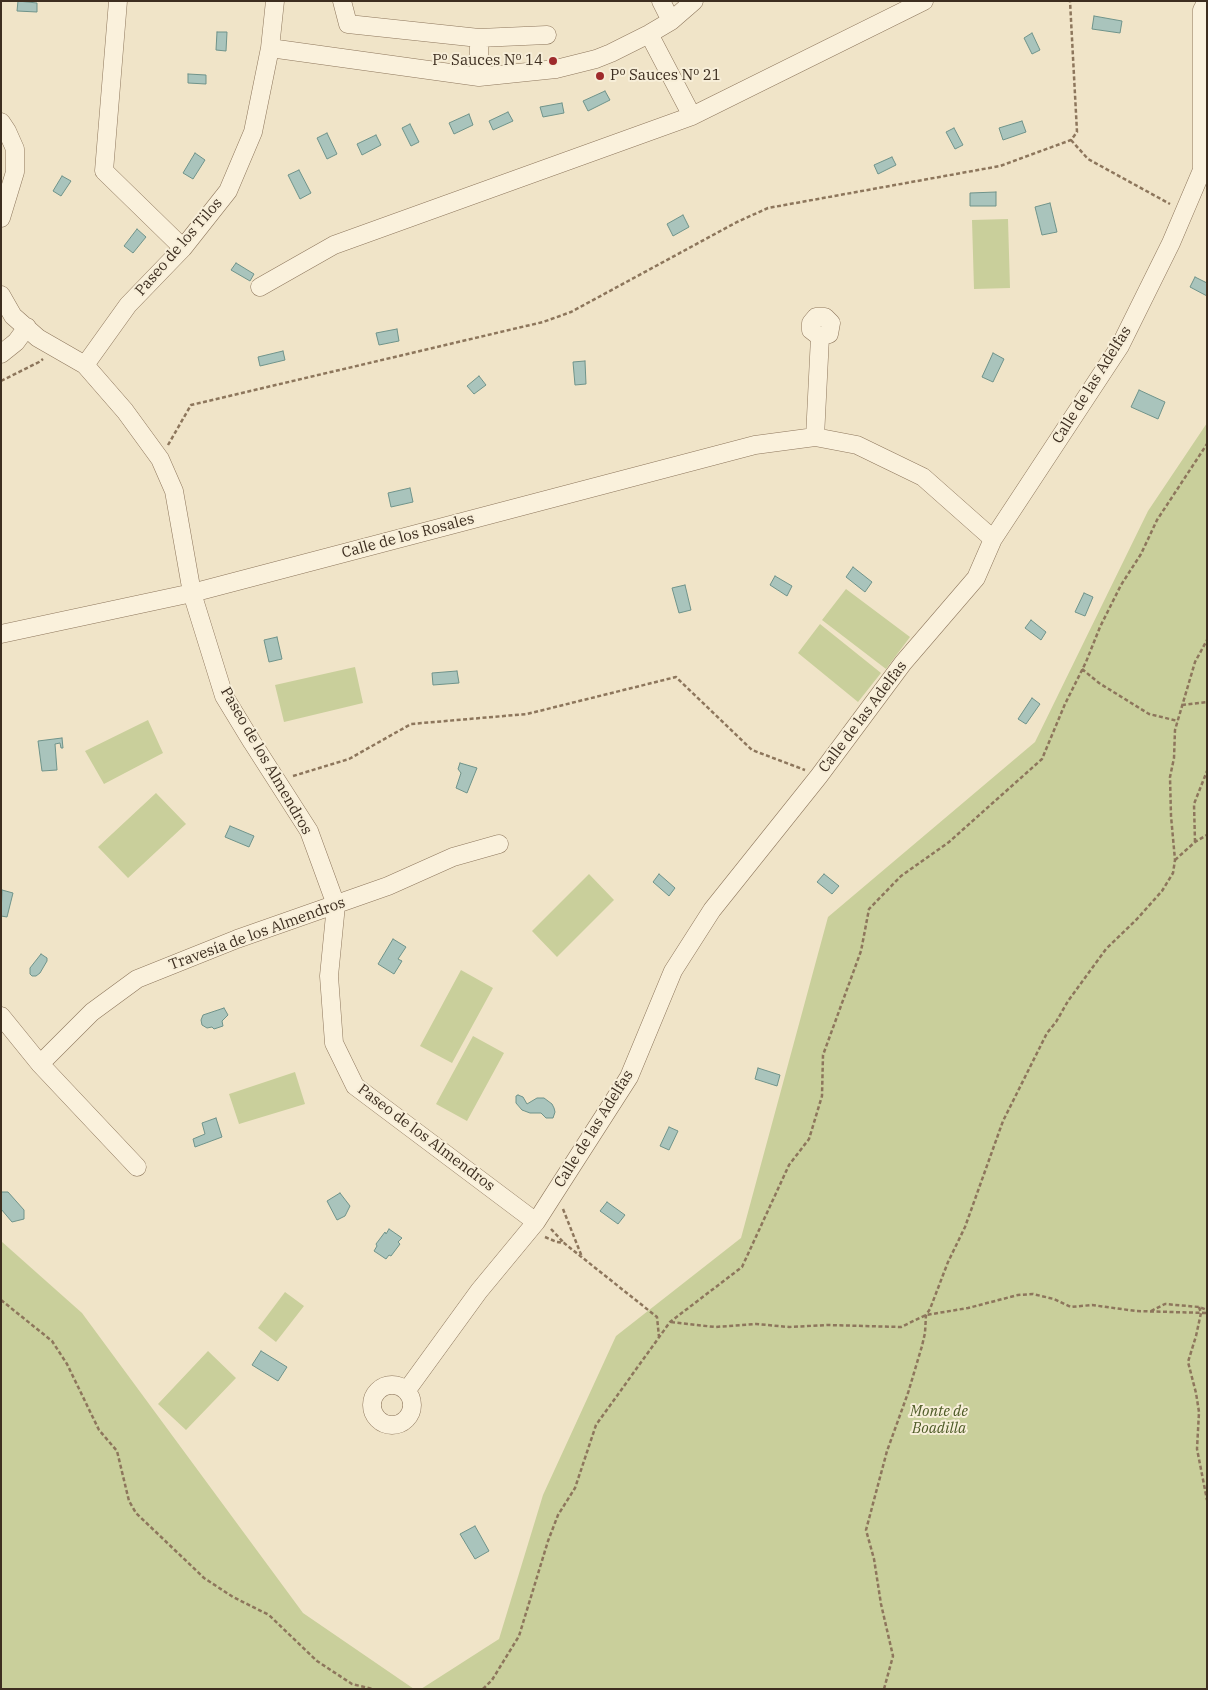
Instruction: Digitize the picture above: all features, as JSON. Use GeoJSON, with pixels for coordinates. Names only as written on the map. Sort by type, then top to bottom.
{"type":"FeatureCollection","features":[{"type":"Feature","properties":{"kind":"street"},"geometry":{"type":"LineString","coordinates":[[118,1],[104,171],[183,248]]}},
{"type":"Feature","properties":{"kind":"street","name":"Paseo de los Tilos"},"geometry":{"type":"LineString","coordinates":[[85,365],[128,305],[183,248],[228,192],[253,132],[270,48],[275,1]]}},
{"type":"Feature","properties":{"kind":"street"},"geometry":{"type":"LineString","coordinates":[[342,1],[348,24],[479,38],[547,35]]}},
{"type":"Feature","properties":{"kind":"street"},"geometry":{"type":"LineString","coordinates":[[661,1],[671,21]]}},
{"type":"Feature","properties":{"kind":"street"},"geometry":{"type":"LineString","coordinates":[[270,48],[479,77],[556,69],[596,59],[649,34],[671,21],[694,1]]}},
{"type":"Feature","properties":{"kind":"street"},"geometry":{"type":"LineString","coordinates":[[260,287],[334,245],[692,116],[924,1]]}},
{"type":"Feature","properties":{"kind":"street","name":"Calle de las Adelfas"},"geometry":{"type":"LineString","coordinates":[[407,1390],[478,1291],[535,1223],[630,1077],[673,971],[712,910],[819,776],[903,663],[976,578],[993,539],[1120,346],[1202,170],[1202,10],[1206,1]]}},
{"type":"Feature","properties":{"kind":"street"},"geometry":{"type":"LineString","coordinates":[[649,34],[692,116]]}},
{"type":"Feature","properties":{"kind":"street"},"geometry":{"type":"LineString","coordinates":[[479,38],[479,77]]}},
{"type":"Feature","properties":{"kind":"street"},"geometry":{"type":"LineString","coordinates":[[1,122],[8,131],[15,149],[15,172],[1,218]]}},
{"type":"Feature","properties":{"kind":"street","name":"Paseo de los Almendros"},"geometry":{"type":"LineString","coordinates":[[1,295],[13,316],[38,338],[85,365],[125,411],[160,459],[174,491],[192,593],[224,696],[309,831],[336,905],[329,976],[334,1043],[355,1086],[535,1223]]}},
{"type":"Feature","properties":{"kind":"street"},"geometry":{"type":"LineString","coordinates":[[1,354],[16,342],[27,327]]}},
{"type":"Feature","properties":{"kind":"street"},"geometry":{"type":"LineString","coordinates":[[815,437],[820,337]]}},
{"type":"Feature","properties":{"kind":"street","name":"Calle de los Rosales"},"geometry":{"type":"LineString","coordinates":[[1,634],[192,593],[756,445],[815,437],[856,444],[923,477],[993,539]]}},
{"type":"Feature","properties":{"kind":"street","name":"Travesía de los Almendros"},"geometry":{"type":"LineString","coordinates":[[40,1064],[92,1012],[137,979],[237,939],[388,886],[453,857],[499,844]]}},
{"type":"Feature","properties":{"kind":"street"},"geometry":{"type":"LineString","coordinates":[[1,1016],[40,1064],[137,1167]]}},
{"type":"Feature","properties":{"kind":"path"},"geometry":{"type":"LineString","coordinates":[[160,459],[191,405],[543,322],[571,312],[737,222],[768,208],[1000,166],[1071,140],[1077,132],[1070,1]]}},
{"type":"Feature","properties":{"kind":"path"},"geometry":{"type":"LineString","coordinates":[[1071,140],[1088,159],[1184,211]]}},
{"type":"Feature","properties":{"kind":"path"},"geometry":{"type":"LineString","coordinates":[[1,381],[40,362],[55,348]]}},
{"type":"Feature","properties":{"kind":"path"},"geometry":{"type":"LineString","coordinates":[[483,1689],[492,1680],[519,1636],[548,1541],[558,1515],[574,1488],[596,1426],[670,1322],[742,1267],[789,1164],[809,1139],[822,1096],[823,1055],[861,951],[869,909],[900,876],[948,842],[1042,759],[1100,627],[1121,585],[1141,554],[1157,520],[1207,444]]}},
{"type":"Feature","properties":{"kind":"path"},"geometry":{"type":"LineString","coordinates":[[884,1689],[893,1656],[881,1604],[874,1559],[866,1530],[886,1451],[906,1400],[922,1346],[926,1315],[965,1227],[1003,1121],[1047,1033],[1056,1022],[1068,1000],[1106,949],[1162,891],[1173,873],[1175,860],[1170,816],[1170,777],[1178,720],[1195,662],[1207,640]]}},
{"type":"Feature","properties":{"kind":"path"},"geometry":{"type":"LineString","coordinates":[[1082,669],[1106,687],[1149,714],[1178,720]]}},
{"type":"Feature","properties":{"kind":"path"},"geometry":{"type":"LineString","coordinates":[[277,781],[349,759],[411,724],[527,714],[676,677],[752,750],[819,776]]}},
{"type":"Feature","properties":{"kind":"path"},"geometry":{"type":"LineString","coordinates":[[1182,705],[1207,702]]}},
{"type":"Feature","properties":{"kind":"path"},"geometry":{"type":"LineString","coordinates":[[1195,842],[1194,804],[1207,771]]}},
{"type":"Feature","properties":{"kind":"path"},"geometry":{"type":"LineString","coordinates":[[1175,860],[1195,842],[1207,835]]}},
{"type":"Feature","properties":{"kind":"path"},"geometry":{"type":"LineString","coordinates":[[556,1191],[583,1258]]}},
{"type":"Feature","properties":{"kind":"path"},"geometry":{"type":"LineString","coordinates":[[535,1223],[564,1243],[657,1317],[659,1336]]}},
{"type":"Feature","properties":{"kind":"path"},"geometry":{"type":"LineString","coordinates":[[535,1223],[557,1242],[564,1243]]}},
{"type":"Feature","properties":{"kind":"path"},"geometry":{"type":"LineString","coordinates":[[670,1322],[716,1327],[756,1324],[790,1327],[828,1325],[901,1327],[926,1315],[968,1308],[1018,1295],[1033,1294],[1054,1299],[1071,1308],[1092,1306],[1150,1312],[1207,1312]]}},
{"type":"Feature","properties":{"kind":"path"},"geometry":{"type":"LineString","coordinates":[[1,1300],[52,1341],[67,1364],[99,1430],[117,1451],[125,1488],[129,1501],[136,1513],[204,1578],[233,1597],[268,1615],[317,1660],[352,1684],[373,1689]]}},
{"type":"Feature","properties":{"kind":"path"},"geometry":{"type":"LineString","coordinates":[[1150,1312],[1165,1304],[1199,1307],[1207,1312]]}},
{"type":"Feature","properties":{"kind":"path"},"geometry":{"type":"LineString","coordinates":[[1199,1307],[1201,1313],[1188,1362],[1199,1412],[1196,1449],[1207,1500]]}},
{"type":"Feature","properties":{"kind":"green space"},"geometry":{"type":"Polygon","coordinates":[[[1008,219],[1010,288],[974,289],[972,220],[1008,219]]]}},
{"type":"Feature","properties":{"kind":"green space","name":"Monte de Boadilla"},"geometry":{"type":"Polygon","coordinates":[[[1207,423],[1207,1689],[421,1689],[499,1639],[543,1495],[616,1336],[741,1238],[828,917],[1035,742],[1148,511],[1207,423]]]}},
{"type":"Feature","properties":{"kind":"green space"},"geometry":{"type":"Polygon","coordinates":[[[846,589],[910,637],[886,669],[822,620],[846,589]]]}},
{"type":"Feature","properties":{"kind":"green space"},"geometry":{"type":"Polygon","coordinates":[[[820,624],[881,673],[858,702],[798,653],[820,624]]]}},
{"type":"Feature","properties":{"kind":"green space"},"geometry":{"type":"Polygon","coordinates":[[[355,667],[363,703],[284,722],[275,685],[355,667]]]}},
{"type":"Feature","properties":{"kind":"green space"},"geometry":{"type":"Polygon","coordinates":[[[148,720],[163,753],[104,784],[85,751],[148,720]]]}},
{"type":"Feature","properties":{"kind":"green space"},"geometry":{"type":"Polygon","coordinates":[[[156,793],[186,824],[128,878],[98,847],[156,793]]]}},
{"type":"Feature","properties":{"kind":"green space"},"geometry":{"type":"Polygon","coordinates":[[[589,874],[614,900],[557,957],[532,931],[589,874]]]}},
{"type":"Feature","properties":{"kind":"green space"},"geometry":{"type":"Polygon","coordinates":[[[461,970],[493,988],[452,1063],[420,1046],[461,970]]]}},
{"type":"Feature","properties":{"kind":"green space"},"geometry":{"type":"Polygon","coordinates":[[[473,1036],[504,1053],[467,1121],[436,1104],[473,1036]]]}},
{"type":"Feature","properties":{"kind":"green space"},"geometry":{"type":"Polygon","coordinates":[[[295,1072],[305,1104],[239,1124],[229,1094],[295,1072]]]}},
{"type":"Feature","properties":{"kind":"green space"},"geometry":{"type":"Polygon","coordinates":[[[1,1241],[82,1313],[303,1613],[414,1689],[1,1689],[1,1241]]]}},
{"type":"Feature","properties":{"kind":"green space"},"geometry":{"type":"Polygon","coordinates":[[[285,1292],[304,1306],[276,1342],[258,1328],[285,1292]]]}},
{"type":"Feature","properties":{"kind":"green space"},"geometry":{"type":"Polygon","coordinates":[[[208,1351],[236,1378],[186,1430],[158,1404],[208,1351]]]}},
{"type":"Feature","properties":{"kind":"water"},"geometry":{"type":"Polygon","coordinates":[[[18,1],[37,3],[37,12],[17,11],[18,1]]]}},
{"type":"Feature","properties":{"kind":"water"},"geometry":{"type":"Polygon","coordinates":[[[1094,16],[1122,21],[1120,33],[1092,29],[1094,16]]]}},
{"type":"Feature","properties":{"kind":"water"},"geometry":{"type":"Polygon","coordinates":[[[217,32],[227,32],[226,51],[216,50],[217,32]]]}},
{"type":"Feature","properties":{"kind":"water"},"geometry":{"type":"Polygon","coordinates":[[[1032,33],[1040,50],[1032,54],[1024,38],[1032,33]]]}},
{"type":"Feature","properties":{"kind":"water"},"geometry":{"type":"Polygon","coordinates":[[[188,74],[206,75],[206,84],[188,83],[188,74]]]}},
{"type":"Feature","properties":{"kind":"water"},"geometry":{"type":"Polygon","coordinates":[[[605,91],[610,100],[588,111],[583,101],[605,91]]]}},
{"type":"Feature","properties":{"kind":"water"},"geometry":{"type":"Polygon","coordinates":[[[562,103],[564,113],[543,117],[540,107],[562,103]]]}},
{"type":"Feature","properties":{"kind":"water"},"geometry":{"type":"Polygon","coordinates":[[[508,112],[513,121],[493,130],[489,121],[508,112]]]}},
{"type":"Feature","properties":{"kind":"water"},"geometry":{"type":"Polygon","coordinates":[[[469,114],[473,125],[454,134],[449,123],[469,114]]]}},
{"type":"Feature","properties":{"kind":"water"},"geometry":{"type":"Polygon","coordinates":[[[1022,121],[1026,132],[1003,140],[999,128],[1022,121]]]}},
{"type":"Feature","properties":{"kind":"water"},"geometry":{"type":"Polygon","coordinates":[[[410,124],[419,142],[411,146],[402,128],[410,124]]]}},
{"type":"Feature","properties":{"kind":"water"},"geometry":{"type":"Polygon","coordinates":[[[954,128],[963,145],[955,149],[946,132],[954,128]]]}},
{"type":"Feature","properties":{"kind":"water"},"geometry":{"type":"Polygon","coordinates":[[[327,133],[337,154],[327,159],[317,138],[327,133]]]}},
{"type":"Feature","properties":{"kind":"water"},"geometry":{"type":"Polygon","coordinates":[[[376,135],[381,145],[362,155],[357,144],[376,135]]]}},
{"type":"Feature","properties":{"kind":"water"},"geometry":{"type":"Polygon","coordinates":[[[195,153],[205,160],[193,179],[183,173],[195,153]]]}},
{"type":"Feature","properties":{"kind":"water"},"geometry":{"type":"Polygon","coordinates":[[[892,157],[896,165],[878,174],[874,165],[892,157]]]}},
{"type":"Feature","properties":{"kind":"water"},"geometry":{"type":"Polygon","coordinates":[[[299,170],[311,193],[300,199],[288,175],[299,170]]]}},
{"type":"Feature","properties":{"kind":"water"},"geometry":{"type":"Polygon","coordinates":[[[62,176],[71,181],[61,196],[53,191],[62,176]]]}},
{"type":"Feature","properties":{"kind":"water"},"geometry":{"type":"Polygon","coordinates":[[[996,192],[996,206],[970,206],[970,193],[996,192]]]}},
{"type":"Feature","properties":{"kind":"water"},"geometry":{"type":"Polygon","coordinates":[[[1050,203],[1057,232],[1042,235],[1035,207],[1050,203]]]}},
{"type":"Feature","properties":{"kind":"water"},"geometry":{"type":"Polygon","coordinates":[[[683,215],[689,227],[673,236],[667,224],[683,215]]]}},
{"type":"Feature","properties":{"kind":"water"},"geometry":{"type":"Polygon","coordinates":[[[137,229],[146,237],[133,253],[124,246],[137,229]]]}},
{"type":"Feature","properties":{"kind":"water"},"geometry":{"type":"Polygon","coordinates":[[[236,263],[254,274],[250,281],[231,270],[236,263]]]}},
{"type":"Feature","properties":{"kind":"water"},"geometry":{"type":"Polygon","coordinates":[[[1195,277],[1207,283],[1207,296],[1190,287],[1195,277]]]}},
{"type":"Feature","properties":{"kind":"water"},"geometry":{"type":"Polygon","coordinates":[[[397,329],[399,341],[379,345],[376,333],[397,329]]]}},
{"type":"Feature","properties":{"kind":"water"},"geometry":{"type":"Polygon","coordinates":[[[283,351],[285,360],[260,366],[258,357],[283,351]]]}},
{"type":"Feature","properties":{"kind":"water"},"geometry":{"type":"Polygon","coordinates":[[[993,353],[1004,359],[993,382],[982,377],[993,353]]]}},
{"type":"Feature","properties":{"kind":"water"},"geometry":{"type":"Polygon","coordinates":[[[585,361],[586,384],[575,385],[573,362],[585,361]]]}},
{"type":"Feature","properties":{"kind":"water"},"geometry":{"type":"Polygon","coordinates":[[[479,376],[486,385],[474,394],[467,386],[479,376]]]}},
{"type":"Feature","properties":{"kind":"water"},"geometry":{"type":"Polygon","coordinates":[[[1139,390],[1165,402],[1158,419],[1131,407],[1139,390]]]}},
{"type":"Feature","properties":{"kind":"water"},"geometry":{"type":"Polygon","coordinates":[[[410,488],[413,502],[391,507],[388,493],[410,488]]]}},
{"type":"Feature","properties":{"kind":"water"},"geometry":{"type":"Polygon","coordinates":[[[853,567],[872,582],[865,592],[846,577],[853,567]]]}},
{"type":"Feature","properties":{"kind":"water"},"geometry":{"type":"Polygon","coordinates":[[[775,576],[792,586],[787,596],[770,585],[775,576]]]}},
{"type":"Feature","properties":{"kind":"water"},"geometry":{"type":"Polygon","coordinates":[[[685,585],[691,610],[679,613],[672,588],[685,585]]]}},
{"type":"Feature","properties":{"kind":"water"},"geometry":{"type":"Polygon","coordinates":[[[1084,593],[1093,597],[1085,616],[1075,612],[1084,593]]]}},
{"type":"Feature","properties":{"kind":"water"},"geometry":{"type":"Polygon","coordinates":[[[1031,620],[1046,632],[1041,640],[1025,628],[1031,620]]]}},
{"type":"Feature","properties":{"kind":"water"},"geometry":{"type":"Polygon","coordinates":[[[277,637],[282,659],[269,662],[264,640],[277,637]]]}},
{"type":"Feature","properties":{"kind":"water"},"geometry":{"type":"Polygon","coordinates":[[[457,671],[459,683],[433,685],[432,673],[457,671]]]}},
{"type":"Feature","properties":{"kind":"water"},"geometry":{"type":"Polygon","coordinates":[[[1032,698],[1040,704],[1026,724],[1018,719],[1032,698]]]}},
{"type":"Feature","properties":{"kind":"water"},"geometry":{"type":"Polygon","coordinates":[[[62,738],[63,748],[61,748],[60,743],[55,744],[57,770],[42,771],[38,741],[62,738]]]}},
{"type":"Feature","properties":{"kind":"water"},"geometry":{"type":"Polygon","coordinates":[[[460,763],[477,768],[467,793],[456,788],[461,773],[458,769],[460,763]]]}},
{"type":"Feature","properties":{"kind":"water"},"geometry":{"type":"Polygon","coordinates":[[[230,826],[254,836],[249,847],[225,837],[230,826]]]}},
{"type":"Feature","properties":{"kind":"water"},"geometry":{"type":"Polygon","coordinates":[[[659,874],[675,888],[669,896],[653,882],[659,874]]]}},
{"type":"Feature","properties":{"kind":"water"},"geometry":{"type":"Polygon","coordinates":[[[824,874],[839,886],[832,894],[817,882],[824,874]]]}},
{"type":"Feature","properties":{"kind":"water"},"geometry":{"type":"Polygon","coordinates":[[[2,890],[13,893],[7,917],[1,916],[2,890]]]}},
{"type":"Feature","properties":{"kind":"water"},"geometry":{"type":"Polygon","coordinates":[[[393,939],[406,947],[398,959],[402,961],[394,974],[378,964],[393,939]]]}},
{"type":"Feature","properties":{"kind":"water"},"geometry":{"type":"Polygon","coordinates":[[[41,954],[47,958],[47,961],[40,973],[32,976],[30,968],[41,954]]]}},
{"type":"Feature","properties":{"kind":"water"},"geometry":{"type":"Polygon","coordinates":[[[224,1008],[228,1015],[222,1021],[223,1026],[214,1029],[202,1025],[203,1015],[224,1008]]]}},
{"type":"Feature","properties":{"kind":"water"},"geometry":{"type":"Polygon","coordinates":[[[758,1068],[780,1075],[777,1086],[755,1079],[758,1068]]]}},
{"type":"Feature","properties":{"kind":"water"},"geometry":{"type":"Polygon","coordinates":[[[516,1096],[523,1097],[527,1104],[537,1098],[544,1098],[554,1108],[553,1118],[546,1118],[541,1113],[530,1113],[522,1110],[516,1103],[516,1096]]]}},
{"type":"Feature","properties":{"kind":"water"},"geometry":{"type":"Polygon","coordinates":[[[216,1118],[222,1137],[195,1147],[193,1139],[205,1134],[202,1123],[216,1118]]]}},
{"type":"Feature","properties":{"kind":"water"},"geometry":{"type":"Polygon","coordinates":[[[669,1127],[678,1131],[669,1150],[660,1146],[669,1127]]]}},
{"type":"Feature","properties":{"kind":"water"},"geometry":{"type":"Polygon","coordinates":[[[1,1192],[8,1192],[24,1210],[24,1219],[12,1222],[1,1209],[1,1192]]]}},
{"type":"Feature","properties":{"kind":"water"},"geometry":{"type":"Polygon","coordinates":[[[340,1193],[350,1206],[345,1216],[337,1220],[327,1201],[340,1193]]]}},
{"type":"Feature","properties":{"kind":"water"},"geometry":{"type":"Polygon","coordinates":[[[607,1202],[625,1215],[618,1224],[600,1211],[607,1202]]]}},
{"type":"Feature","properties":{"kind":"water"},"geometry":{"type":"Polygon","coordinates":[[[389,1229],[402,1238],[391,1256],[389,1255],[386,1259],[374,1251],[377,1246],[376,1244],[389,1229]]]}},
{"type":"Feature","properties":{"kind":"water"},"geometry":{"type":"Polygon","coordinates":[[[261,1351],[287,1367],[278,1381],[252,1365],[261,1351]]]}},
{"type":"Feature","properties":{"kind":"water"},"geometry":{"type":"Polygon","coordinates":[[[475,1526],[489,1551],[475,1559],[460,1534],[475,1526]]]}},
{"type":"Feature","properties":{"kind":"place","name":"Pº Sauces Nº 14"},"geometry":{"type":"Point","coordinates":[553,61]}},
{"type":"Feature","properties":{"kind":"place","name":"Pº Sauces Nº 21"},"geometry":{"type":"Point","coordinates":[600,76]}}]}
